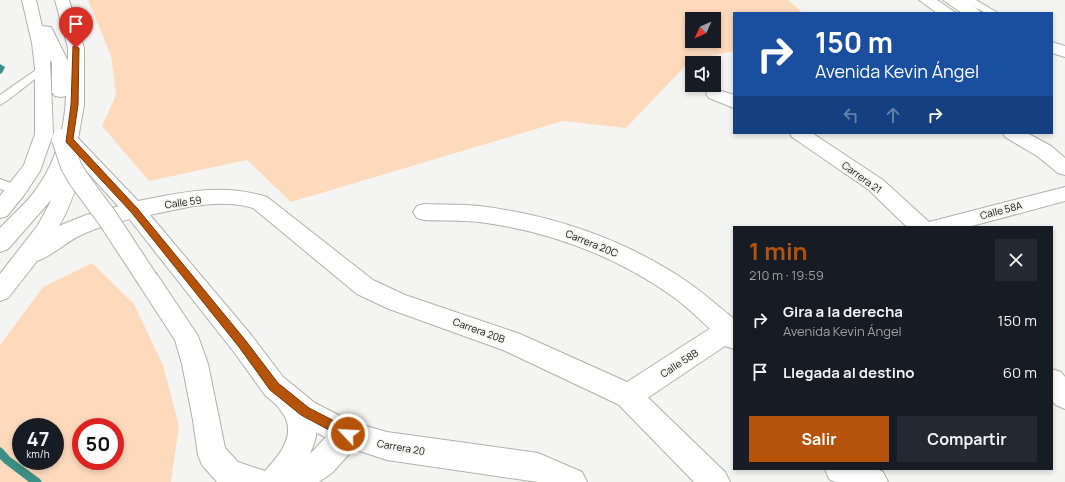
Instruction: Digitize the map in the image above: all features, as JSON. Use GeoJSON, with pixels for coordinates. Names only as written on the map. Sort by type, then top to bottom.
{"type":"FeatureCollection","features":[{"type":"Feature","properties":{"kind":"main road"},"geometry":{"type":"LineString","coordinates":[[0,210],[8,187],[33,166],[44,134],[44,68],[40,43],[33,21],[30,0]]}},
{"type":"Feature","properties":{"kind":"main road"},"geometry":{"type":"LineString","coordinates":[[30,0],[60,63],[60,130],[66,141],[71,166],[186,336],[195,364],[207,420],[212,456],[229,474],[255,482]]}},
{"type":"Feature","properties":{"kind":"main road"},"geometry":{"type":"LineString","coordinates":[[0,243],[45,192],[62,162],[75,105],[76,48],[62,0]]}},
{"type":"Feature","properties":{"kind":"main road"},"geometry":{"type":"LineString","coordinates":[[926,0],[946,12]]}},
{"type":"Feature","properties":{"kind":"main road"},"geometry":{"type":"LineString","coordinates":[[950,0],[971,12]]}},
{"type":"Feature","properties":{"kind":"main road"},"geometry":{"type":"LineString","coordinates":[[1053,47],[1065,52]]}},
{"type":"Feature","properties":{"kind":"main road"},"geometry":{"type":"LineString","coordinates":[[1053,58],[1065,63]]}},
{"type":"Feature","properties":{"kind":"main road"},"geometry":{"type":"LineString","coordinates":[[715,94],[733,102]]}},
{"type":"Feature","properties":{"kind":"main road","name":"Carrera 21"},"geometry":{"type":"LineString","coordinates":[[800,134],[876,185],[920,226]]}},
{"type":"Feature","properties":{"kind":"main road"},"geometry":{"type":"LineString","coordinates":[[1014,134],[1044,152],[1065,168]]}},
{"type":"Feature","properties":{"kind":"main road"},"geometry":{"type":"LineString","coordinates":[[0,291],[21,266],[42,234],[65,190],[70,162],[66,141]]}},
{"type":"Feature","properties":{"kind":"main road","name":"Carrera 20"},"geometry":{"type":"LineString","coordinates":[[66,141],[134,210],[243,344],[274,386],[286,398],[311,415],[348,434],[387,446],[538,467],[572,482]]}},
{"type":"Feature","properties":{"kind":"main road","name":"Calle 58A"},"geometry":{"type":"LineString","coordinates":[[941,226],[1065,194]]}},
{"type":"Feature","properties":{"kind":"main road","name":"Calle 59"},"geometry":{"type":"LineString","coordinates":[[21,266],[52,239],[71,228],[91,220],[134,210],[201,199],[233,197]]}},
{"type":"Feature","properties":{"kind":"main road","name":"Carrera 20B"},"geometry":{"type":"LineString","coordinates":[[233,197],[247,197],[260,202],[365,287],[397,302],[510,342],[575,370],[628,396],[715,482]]}},
{"type":"Feature","properties":{"kind":"main road","name":"Carrera 20C"},"geometry":{"type":"LineString","coordinates":[[424,212],[477,213],[529,221],[581,236],[632,259],[681,290],[732,334]]}},
{"type":"Feature","properties":{"kind":"main road","name":"Calle 58B"},"geometry":{"type":"LineString","coordinates":[[628,396],[732,334]]}},
{"type":"Feature","properties":{"kind":"main road"},"geometry":{"type":"LineString","coordinates":[[1053,382],[1065,396]]}},
{"type":"Feature","properties":{"kind":"main road"},"geometry":{"type":"LineString","coordinates":[[276,482],[293,461],[302,436],[299,414],[286,398]]}},
{"type":"Feature","properties":{"kind":"main road"},"geometry":{"type":"LineString","coordinates":[[276,482],[304,474],[323,462],[348,434]]}},
{"type":"Feature","properties":{"kind":"main road"},"geometry":{"type":"LineString","coordinates":[[843,470],[873,482]]}},
{"type":"Feature","properties":{"kind":"lane"},"geometry":{"type":"LineString","coordinates":[[955,0],[973,2],[991,12]]}},
{"type":"Feature","properties":{"kind":"lane"},"geometry":{"type":"LineString","coordinates":[[0,101],[12,90],[44,68]]}},
{"type":"Feature","properties":{"kind":"shaded area"},"geometry":{"type":"Polygon","coordinates":[[[88,0],[788,0],[802,12],[733,12],[733,51],[710,56],[685,56],[685,66],[626,128],[563,121],[291,202],[247,160],[149,181],[102,126],[116,95],[111,56],[88,0]]]}},
{"type":"Feature","properties":{"kind":"shaded area"},"geometry":{"type":"Polygon","coordinates":[[[92,263],[134,304],[163,365],[179,426],[171,482],[0,482],[0,345],[43,287],[92,263]]]}},
{"type":"Feature","properties":{"kind":"waterway"},"geometry":{"type":"LineString","coordinates":[[0,66],[2,67],[0,72]]}},
{"type":"Feature","properties":{"kind":"waterway"},"geometry":{"type":"LineString","coordinates":[[0,452],[7,460],[37,482]]}},
{"type":"Feature","properties":{"kind":"route"},"geometry":{"type":"LineString","coordinates":[[76,48],[75,105],[69,140],[134,210],[243,344],[274,386],[286,398],[305,412],[348,434]]}}]}
